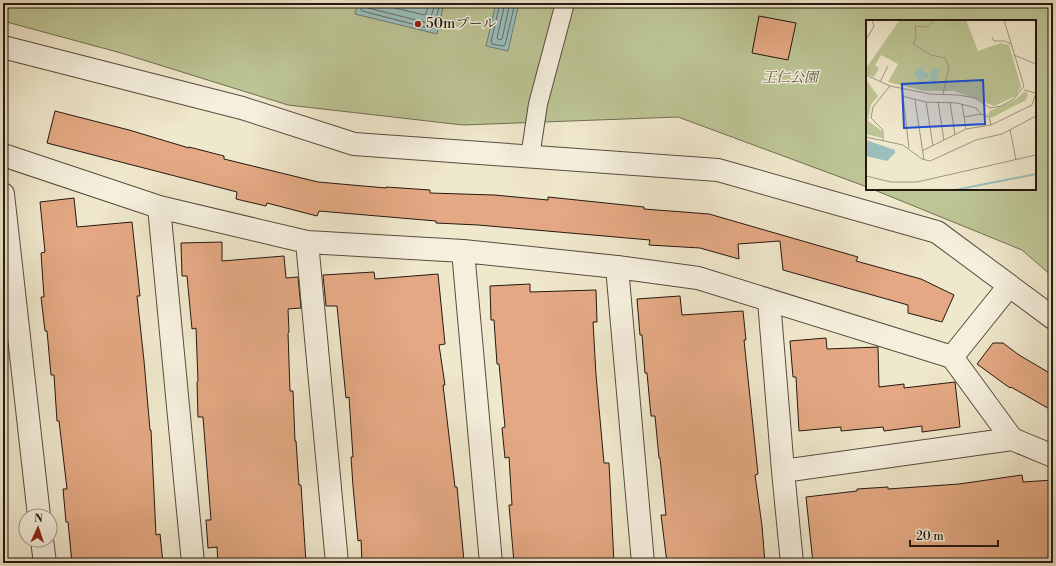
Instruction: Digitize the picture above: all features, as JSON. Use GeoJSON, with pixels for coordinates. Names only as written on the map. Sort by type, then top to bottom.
{"type":"FeatureCollection","features":[{"type":"Feature","properties":{"kind":"street"},"geometry":{"type":"LineString","coordinates":[[3,47],[242,108],[354,144],[718,170],[937,232],[1053,318]]}},
{"type":"Feature","properties":{"kind":"street"},"geometry":{"type":"LineString","coordinates":[[3,155],[159,207],[307,242],[463,251],[618,267],[698,278],[952,357],[1012,439]]}},
{"type":"Feature","properties":{"kind":"street"},"geometry":{"type":"LineString","coordinates":[[3,194],[38,508]]}},
{"type":"Feature","properties":{"kind":"street"},"geometry":{"type":"LineString","coordinates":[[159,207],[193,563]]}},
{"type":"Feature","properties":{"kind":"street"},"geometry":{"type":"LineString","coordinates":[[307,242],[337,563]]}},
{"type":"Feature","properties":{"kind":"street"},"geometry":{"type":"LineString","coordinates":[[463,251],[491,563]]}},
{"type":"Feature","properties":{"kind":"street"},"geometry":{"type":"LineString","coordinates":[[618,267],[643,563]]}},
{"type":"Feature","properties":{"kind":"street"},"geometry":{"type":"LineString","coordinates":[[952,357],[1009,286]]}},
{"type":"Feature","properties":{"kind":"street"},"geometry":{"type":"LineString","coordinates":[[769,301],[792,563]]}},
{"type":"Feature","properties":{"kind":"street"},"geometry":{"type":"LineString","coordinates":[[783,471],[1012,439],[1053,456]]}},
{"type":"Feature","properties":{"kind":"street"},"geometry":{"type":"LineString","coordinates":[[43,548],[45,563]]}},
{"type":"Feature","properties":{"kind":"lane"},"geometry":{"type":"LineString","coordinates":[[530,157],[538,104],[565,3]]}},
{"type":"Feature","properties":{"kind":"green space","name":"王仁公園"},"geometry":{"type":"Polygon","coordinates":[[[3,3],[1053,3],[1053,277],[1022,250],[874,190],[1036,190],[1036,20],[866,20],[866,187],[678,117],[463,125],[288,105],[121,53],[3,21],[3,3]]]}},
{"type":"Feature","properties":{"kind":"water","name":"50mプール"},"geometry":{"type":"Polygon","coordinates":[[[358,3],[444,3],[437,34],[355,14],[358,3]]]}},
{"type":"Feature","properties":{"kind":"water"},"geometry":{"type":"Polygon","coordinates":[[[496,3],[519,3],[508,51],[486,46],[496,3]]]}},
{"type":"Feature","properties":{"kind":"building"},"geometry":{"type":"Polygon","coordinates":[[[759,16],[796,23],[788,60],[752,53],[759,16]]]}},
{"type":"Feature","properties":{"kind":"building"},"geometry":{"type":"Polygon","coordinates":[[[55,111],[129,130],[189,148],[224,156],[224,159],[318,182],[430,190],[430,193],[494,195],[548,200],[548,197],[644,207],[644,209],[709,214],[858,257],[856,261],[921,279],[954,295],[942,322],[908,313],[908,305],[783,270],[780,241],[738,244],[739,259],[700,248],[649,245],[650,240],[478,225],[436,223],[436,221],[319,211],[317,216],[267,203],[266,206],[236,199],[237,192],[47,143],[55,111]]]}},
{"type":"Feature","properties":{"kind":"building"},"geometry":{"type":"Polygon","coordinates":[[[74,198],[77,227],[132,222],[140,296],[137,296],[151,430],[156,535],[160,534],[163,563],[72,563],[63,489],[67,489],[59,421],[57,421],[54,375],[51,375],[47,331],[45,331],[41,297],[44,297],[41,253],[45,252],[40,202],[74,198]]]}},
{"type":"Feature","properties":{"kind":"building"},"geometry":{"type":"Polygon","coordinates":[[[222,242],[222,261],[284,256],[286,278],[298,277],[301,308],[288,309],[288,333],[290,391],[293,391],[295,441],[299,485],[301,485],[306,563],[218,563],[217,547],[208,548],[206,520],[211,520],[203,417],[198,417],[196,328],[192,329],[187,276],[182,276],[181,243],[222,242]]]}},
{"type":"Feature","properties":{"kind":"building"},"geometry":{"type":"Polygon","coordinates":[[[374,272],[375,279],[438,274],[445,344],[439,345],[445,385],[443,385],[455,487],[457,487],[464,561],[442,563],[362,563],[361,540],[358,541],[353,486],[351,457],[353,457],[349,397],[346,398],[337,306],[326,306],[323,275],[374,272]]]}},
{"type":"Feature","properties":{"kind":"building"},"geometry":{"type":"Polygon","coordinates":[[[530,284],[530,292],[596,290],[597,322],[593,322],[596,375],[604,463],[609,463],[614,563],[514,563],[509,505],[512,505],[509,457],[505,458],[502,428],[505,427],[499,364],[497,364],[494,320],[491,320],[490,286],[530,284]]]}},
{"type":"Feature","properties":{"kind":"building"},"geometry":{"type":"Polygon","coordinates":[[[680,296],[682,315],[743,311],[746,340],[744,340],[758,474],[755,475],[765,563],[667,563],[661,515],[666,515],[660,458],[655,416],[651,416],[647,373],[645,373],[642,335],[640,335],[637,299],[680,296]]]}},
{"type":"Feature","properties":{"kind":"building"},"geometry":{"type":"Polygon","coordinates":[[[826,338],[827,349],[878,347],[879,387],[904,384],[904,388],[955,382],[960,427],[922,432],[922,426],[884,431],[883,427],[841,431],[841,427],[799,431],[796,377],[793,377],[790,341],[826,338]]]}},
{"type":"Feature","properties":{"kind":"building"},"geometry":{"type":"Polygon","coordinates":[[[993,343],[1003,343],[1019,355],[1053,375],[1053,411],[1011,387],[1010,388],[977,364],[993,343]]]}},
{"type":"Feature","properties":{"kind":"building"},"geometry":{"type":"Polygon","coordinates":[[[1022,475],[1023,482],[1053,480],[1053,563],[813,563],[806,497],[857,491],[857,489],[888,487],[888,489],[959,484],[1022,475]]]}},
{"type":"Feature","properties":{"kind":"place","name":"50mプール"},"geometry":{"type":"Point","coordinates":[418,24]}}]}
